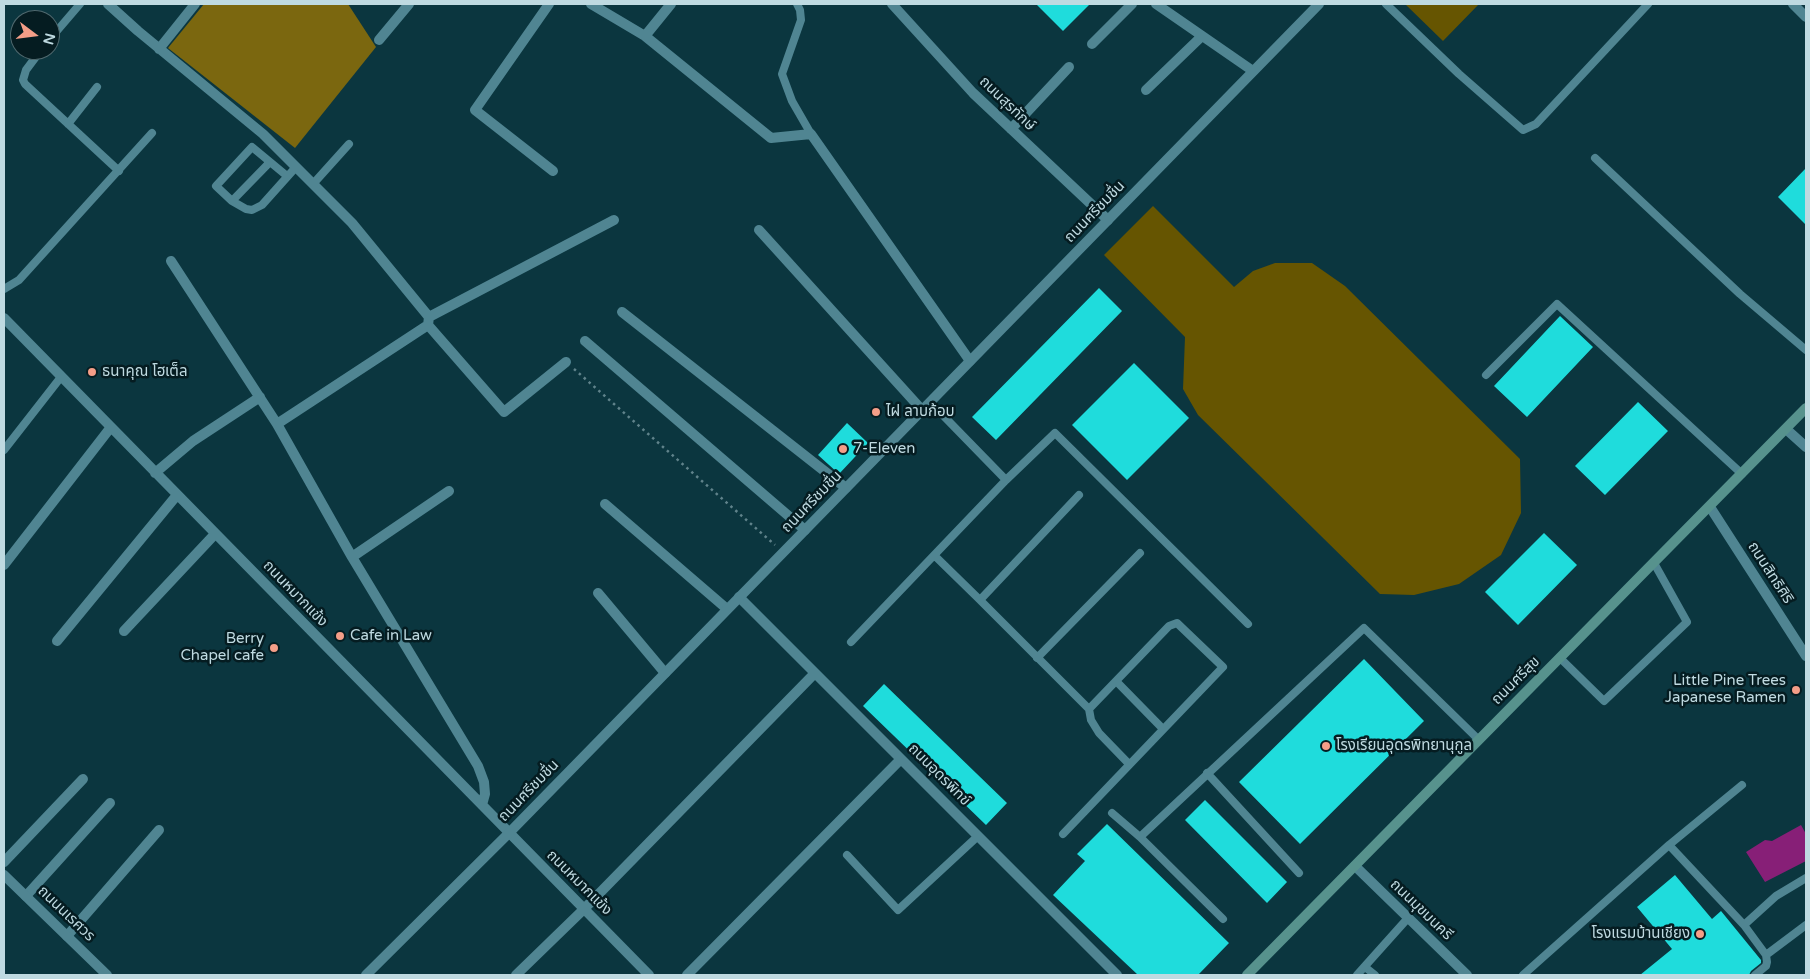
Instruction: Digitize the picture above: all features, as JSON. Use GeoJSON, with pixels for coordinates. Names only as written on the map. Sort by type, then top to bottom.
{"type":"FeatureCollection","features":[{"type":"Feature","properties":{"kind":"main road","name":"ถนนศรีสุข"},"geometry":{"type":"LineString","coordinates":[[1247,975],[1806,408]]}},
{"type":"Feature","properties":{"kind":"street"},"geometry":{"type":"LineString","coordinates":[[108,4],[262,134],[352,223],[504,412],[566,362]]}},
{"type":"Feature","properties":{"kind":"street"},"geometry":{"type":"LineString","coordinates":[[159,49],[195,4]]}},
{"type":"Feature","properties":{"kind":"street"},"geometry":{"type":"LineString","coordinates":[[378,40],[409,4]]}},
{"type":"Feature","properties":{"kind":"street"},"geometry":{"type":"LineString","coordinates":[[549,4],[475,110],[553,171]]}},
{"type":"Feature","properties":{"kind":"street"},"geometry":{"type":"LineString","coordinates":[[592,4],[645,36],[771,138],[812,134],[970,361]]}},
{"type":"Feature","properties":{"kind":"street"},"geometry":{"type":"LineString","coordinates":[[645,36],[671,4]]}},
{"type":"Feature","properties":{"kind":"street","name":"ถนนสุรทักษ์"},"geometry":{"type":"LineString","coordinates":[[892,4],[973,93],[1108,220]]}},
{"type":"Feature","properties":{"kind":"street"},"geometry":{"type":"LineString","coordinates":[[1092,44],[1132,4]]}},
{"type":"Feature","properties":{"kind":"street"},"geometry":{"type":"LineString","coordinates":[[1156,4],[1253,71]]}},
{"type":"Feature","properties":{"kind":"street","name":"ถนนศรีชมชื่น"},"geometry":{"type":"LineString","coordinates":[[366,975],[509,833],[1319,4]]}},
{"type":"Feature","properties":{"kind":"street"},"geometry":{"type":"LineString","coordinates":[[1793,4],[1806,17]]}},
{"type":"Feature","properties":{"kind":"street"},"geometry":{"type":"LineString","coordinates":[[1146,90],[1202,36]]}},
{"type":"Feature","properties":{"kind":"street"},"geometry":{"type":"LineString","coordinates":[[1011,130],[1069,67]]}},
{"type":"Feature","properties":{"kind":"street"},"geometry":{"type":"LineString","coordinates":[[277,424],[429,321],[614,220]]}},
{"type":"Feature","properties":{"kind":"street"},"geometry":{"type":"LineString","coordinates":[[759,230],[922,410]]}},
{"type":"Feature","properties":{"kind":"street"},"geometry":{"type":"LineString","coordinates":[[171,261],[277,424],[352,557],[478,766],[484,782],[485,794],[482,805]]}},
{"type":"Feature","properties":{"kind":"street"},"geometry":{"type":"LineString","coordinates":[[622,312],[846,488]]}},
{"type":"Feature","properties":{"kind":"street","name":"ถนนหมากแข้ง"},"geometry":{"type":"LineString","coordinates":[[4,318],[649,975]]}},
{"type":"Feature","properties":{"kind":"street"},"geometry":{"type":"LineString","coordinates":[[585,341],[806,530]]}},
{"type":"Feature","properties":{"kind":"street"},"geometry":{"type":"LineString","coordinates":[[155,473],[193,441],[260,397]]}},
{"type":"Feature","properties":{"kind":"street"},"geometry":{"type":"LineString","coordinates":[[4,564],[111,427]]}},
{"type":"Feature","properties":{"kind":"street"},"geometry":{"type":"LineString","coordinates":[[1786,429],[1806,447]]}},
{"type":"Feature","properties":{"kind":"street"},"geometry":{"type":"LineString","coordinates":[[352,557],[449,491]]}},
{"type":"Feature","properties":{"kind":"street"},"geometry":{"type":"LineString","coordinates":[[57,641],[177,495]]}},
{"type":"Feature","properties":{"kind":"street"},"geometry":{"type":"LineString","coordinates":[[605,504],[727,610]]}},
{"type":"Feature","properties":{"kind":"street","name":"ถนนสิทธิศิริ"},"geometry":{"type":"LineString","coordinates":[[1710,507],[1804,649]]}},
{"type":"Feature","properties":{"kind":"street"},"geometry":{"type":"LineString","coordinates":[[124,631],[215,534]]}},
{"type":"Feature","properties":{"kind":"street"},"geometry":{"type":"LineString","coordinates":[[598,593],[665,673]]}},
{"type":"Feature","properties":{"kind":"street","name":"ถนนอุดรพิทข์"},"geometry":{"type":"LineString","coordinates":[[740,597],[1117,975]]}},
{"type":"Feature","properties":{"kind":"street"},"geometry":{"type":"LineString","coordinates":[[516,975],[584,909],[815,673]]}},
{"type":"Feature","properties":{"kind":"street"},"geometry":{"type":"LineString","coordinates":[[688,975],[901,758]]}},
{"type":"Feature","properties":{"kind":"street"},"geometry":{"type":"LineString","coordinates":[[4,862],[83,779]]}},
{"type":"Feature","properties":{"kind":"street"},"geometry":{"type":"LineString","coordinates":[[26,896],[110,803]]}},
{"type":"Feature","properties":{"kind":"street"},"geometry":{"type":"LineString","coordinates":[[67,936],[159,830]]}},
{"type":"Feature","properties":{"kind":"street","name":"ถนนมุขมนครี"},"geometry":{"type":"LineString","coordinates":[[1355,866],[1467,975]]}},
{"type":"Feature","properties":{"kind":"street","name":"ถนนนเรศวร"},"geometry":{"type":"LineString","coordinates":[[4,874],[107,975]]}},
{"type":"Feature","properties":{"kind":"lane"},"geometry":{"type":"LineString","coordinates":[[60,27],[80,4]]}},
{"type":"Feature","properties":{"kind":"lane"},"geometry":{"type":"LineString","coordinates":[[798,4],[801,20],[782,74],[792,101],[812,134]]}},
{"type":"Feature","properties":{"kind":"lane"},"geometry":{"type":"LineString","coordinates":[[1386,4],[1523,130],[1536,124],[1648,4]]}},
{"type":"Feature","properties":{"kind":"lane"},"geometry":{"type":"LineString","coordinates":[[33,60],[23,80],[29,88],[119,171]]}},
{"type":"Feature","properties":{"kind":"lane"},"geometry":{"type":"LineString","coordinates":[[68,124],[97,87]]}},
{"type":"Feature","properties":{"kind":"lane"},"geometry":{"type":"LineString","coordinates":[[4,289],[19,280],[152,133]]}},
{"type":"Feature","properties":{"kind":"lane"},"geometry":{"type":"LineString","coordinates":[[313,184],[349,144]]}},
{"type":"Feature","properties":{"kind":"lane"},"geometry":{"type":"LineString","coordinates":[[287,176],[252,147],[216,186],[232,201],[246,209],[252,210],[262,205],[296,167]]}},
{"type":"Feature","properties":{"kind":"lane"},"geometry":{"type":"LineString","coordinates":[[1595,158],[1740,294],[1806,350]]}},
{"type":"Feature","properties":{"kind":"lane"},"geometry":{"type":"LineString","coordinates":[[232,201],[270,162]]}},
{"type":"Feature","properties":{"kind":"lane"},"geometry":{"type":"LineString","coordinates":[[1486,375],[1557,304],[1742,474]]}},
{"type":"Feature","properties":{"kind":"lane"},"geometry":{"type":"LineString","coordinates":[[4,450],[62,377]]}},
{"type":"Feature","properties":{"kind":"lane"},"geometry":{"type":"LineString","coordinates":[[930,402],[1006,480]]}},
{"type":"Feature","properties":{"kind":"lane"},"geometry":{"type":"LineString","coordinates":[[851,642],[1006,480],[1055,432],[1248,624]]}},
{"type":"Feature","properties":{"kind":"lane"},"geometry":{"type":"LineString","coordinates":[[980,600],[1079,495]]}},
{"type":"Feature","properties":{"kind":"lane"},"geometry":{"type":"LineString","coordinates":[[1037,658],[1140,553]]}},
{"type":"Feature","properties":{"kind":"lane"},"geometry":{"type":"LineString","coordinates":[[935,556],[1089,709],[1091,720],[1099,733],[1130,764]]}},
{"type":"Feature","properties":{"kind":"lane"},"geometry":{"type":"LineString","coordinates":[[1560,658],[1604,701],[1687,622],[1654,563]]}},
{"type":"Feature","properties":{"kind":"lane"},"geometry":{"type":"LineString","coordinates":[[1063,834],[1223,667],[1177,624],[1169,626],[1089,709]]}},
{"type":"Feature","properties":{"kind":"lane"},"geometry":{"type":"LineString","coordinates":[[1140,837],[1364,628],[1479,740]]}},
{"type":"Feature","properties":{"kind":"lane"},"geometry":{"type":"LineString","coordinates":[[1116,681],[1163,729]]}},
{"type":"Feature","properties":{"kind":"lane"},"geometry":{"type":"LineString","coordinates":[[1207,774],[1299,873]]}},
{"type":"Feature","properties":{"kind":"lane"},"geometry":{"type":"LineString","coordinates":[[1523,975],[1669,845],[1742,785]]}},
{"type":"Feature","properties":{"kind":"lane"},"geometry":{"type":"LineString","coordinates":[[1112,813],[1140,837],[1223,919]]}},
{"type":"Feature","properties":{"kind":"lane"},"geometry":{"type":"LineString","coordinates":[[847,855],[898,910],[978,836]]}},
{"type":"Feature","properties":{"kind":"lane"},"geometry":{"type":"LineString","coordinates":[[1669,845],[1744,925],[1766,955],[1766,966],[1755,975]]}},
{"type":"Feature","properties":{"kind":"lane"},"geometry":{"type":"LineString","coordinates":[[1744,925],[1776,896],[1806,878]]}},
{"type":"Feature","properties":{"kind":"lane"},"geometry":{"type":"LineString","coordinates":[[1357,975],[1408,918]]}},
{"type":"Feature","properties":{"kind":"lane"},"geometry":{"type":"LineString","coordinates":[[1766,955],[1806,925]]}},
{"type":"Feature","properties":{"kind":"lane"},"geometry":{"type":"LineString","coordinates":[[1365,966],[1375,975]]}},
{"type":"Feature","properties":{"kind":"path"},"geometry":{"type":"LineString","coordinates":[[566,362],[783,553]]}},
{"type":"Feature","properties":{"kind":"shaded area"},"geometry":{"type":"Polygon","coordinates":[[[204,4],[348,4],[376,47],[295,148],[168,48],[204,4]]]}},
{"type":"Feature","properties":{"kind":"shaded area"},"geometry":{"type":"Polygon","coordinates":[[[1405,4],[1479,4],[1443,41],[1405,4]]]}},
{"type":"Feature","properties":{"kind":"shaded area"},"geometry":{"type":"Polygon","coordinates":[[[1153,206],[1234,287],[1253,271],[1275,263],[1312,263],[1345,286],[1520,459],[1521,513],[1501,555],[1459,584],[1414,595],[1380,594],[1198,415],[1183,389],[1185,337],[1104,255],[1153,206]]]}},
{"type":"Feature","properties":{"kind":"shaded area"},"geometry":{"type":"Polygon","coordinates":[[[1801,825],[1806,834],[1806,861],[1765,882],[1746,852],[1765,840],[1772,841],[1801,825]]]}},
{"type":"Feature","properties":{"kind":"building"},"geometry":{"type":"Polygon","coordinates":[[[1036,4],[1090,4],[1063,31],[1036,4]]]}},
{"type":"Feature","properties":{"kind":"building"},"geometry":{"type":"Polygon","coordinates":[[[1806,168],[1806,225],[1778,197],[1806,168]]]}},
{"type":"Feature","properties":{"kind":"building"},"geometry":{"type":"Polygon","coordinates":[[[1099,288],[1122,311],[996,440],[972,417],[1099,288]]]}},
{"type":"Feature","properties":{"kind":"building"},"geometry":{"type":"Polygon","coordinates":[[[1560,316],[1593,347],[1527,417],[1494,386],[1560,316]]]}},
{"type":"Feature","properties":{"kind":"building"},"geometry":{"type":"Polygon","coordinates":[[[1134,363],[1189,418],[1127,480],[1072,425],[1134,363]]]}},
{"type":"Feature","properties":{"kind":"building"},"geometry":{"type":"Polygon","coordinates":[[[1638,402],[1668,431],[1605,495],[1575,466],[1638,402]]]}},
{"type":"Feature","properties":{"kind":"building","name":"7-Eleven"},"geometry":{"type":"Polygon","coordinates":[[[847,423],[868,443],[839,474],[818,455],[847,423]]]}},
{"type":"Feature","properties":{"kind":"building"},"geometry":{"type":"Polygon","coordinates":[[[1544,533],[1577,565],[1518,625],[1485,592],[1544,533]]]}},
{"type":"Feature","properties":{"kind":"building"},"geometry":{"type":"Polygon","coordinates":[[[1364,659],[1424,721],[1300,844],[1239,782],[1364,659]]]}},
{"type":"Feature","properties":{"kind":"building"},"geometry":{"type":"Polygon","coordinates":[[[884,684],[1007,803],[986,825],[863,706],[884,684]]]}},
{"type":"Feature","properties":{"kind":"building"},"geometry":{"type":"Polygon","coordinates":[[[1205,800],[1287,882],[1267,903],[1185,820],[1205,800]]]}},
{"type":"Feature","properties":{"kind":"building"},"geometry":{"type":"Polygon","coordinates":[[[1107,824],[1229,943],[1198,975],[1138,975],[1053,895],[1085,861],[1077,854],[1107,824]]]}},
{"type":"Feature","properties":{"kind":"building","name":"โรงแรมบ้านเชียง"},"geometry":{"type":"Polygon","coordinates":[[[1675,875],[1712,919],[1721,911],[1761,960],[1761,963],[1749,975],[1640,975],[1672,949],[1637,907],[1675,875]]]}},
{"type":"Feature","properties":{"kind":"place","name":"ธนาคุณ โฮเต็ล"},"geometry":{"type":"Point","coordinates":[92,372]}},
{"type":"Feature","properties":{"kind":"place","name":"ไฝ ลาบก้อบ"},"geometry":{"type":"Point","coordinates":[876,412]}},
{"type":"Feature","properties":{"kind":"place","name":"7-Eleven"},"geometry":{"type":"Point","coordinates":[843,449]}},
{"type":"Feature","properties":{"kind":"place","name":"Cafe in Law"},"geometry":{"type":"Point","coordinates":[340,636]}},
{"type":"Feature","properties":{"kind":"place","name":"Berry Chapel cafe"},"geometry":{"type":"Point","coordinates":[274,648]}},
{"type":"Feature","properties":{"kind":"place","name":"Little Pine Trees Japanese Ramen"},"geometry":{"type":"Point","coordinates":[1796,690]}},
{"type":"Feature","properties":{"kind":"place","name":"โรงเรียนอุดรพิทยานุกูล"},"geometry":{"type":"Point","coordinates":[1326,746]}},
{"type":"Feature","properties":{"kind":"place","name":"โรงแรมบ้านเชียง"},"geometry":{"type":"Point","coordinates":[1700,934]}}]}
